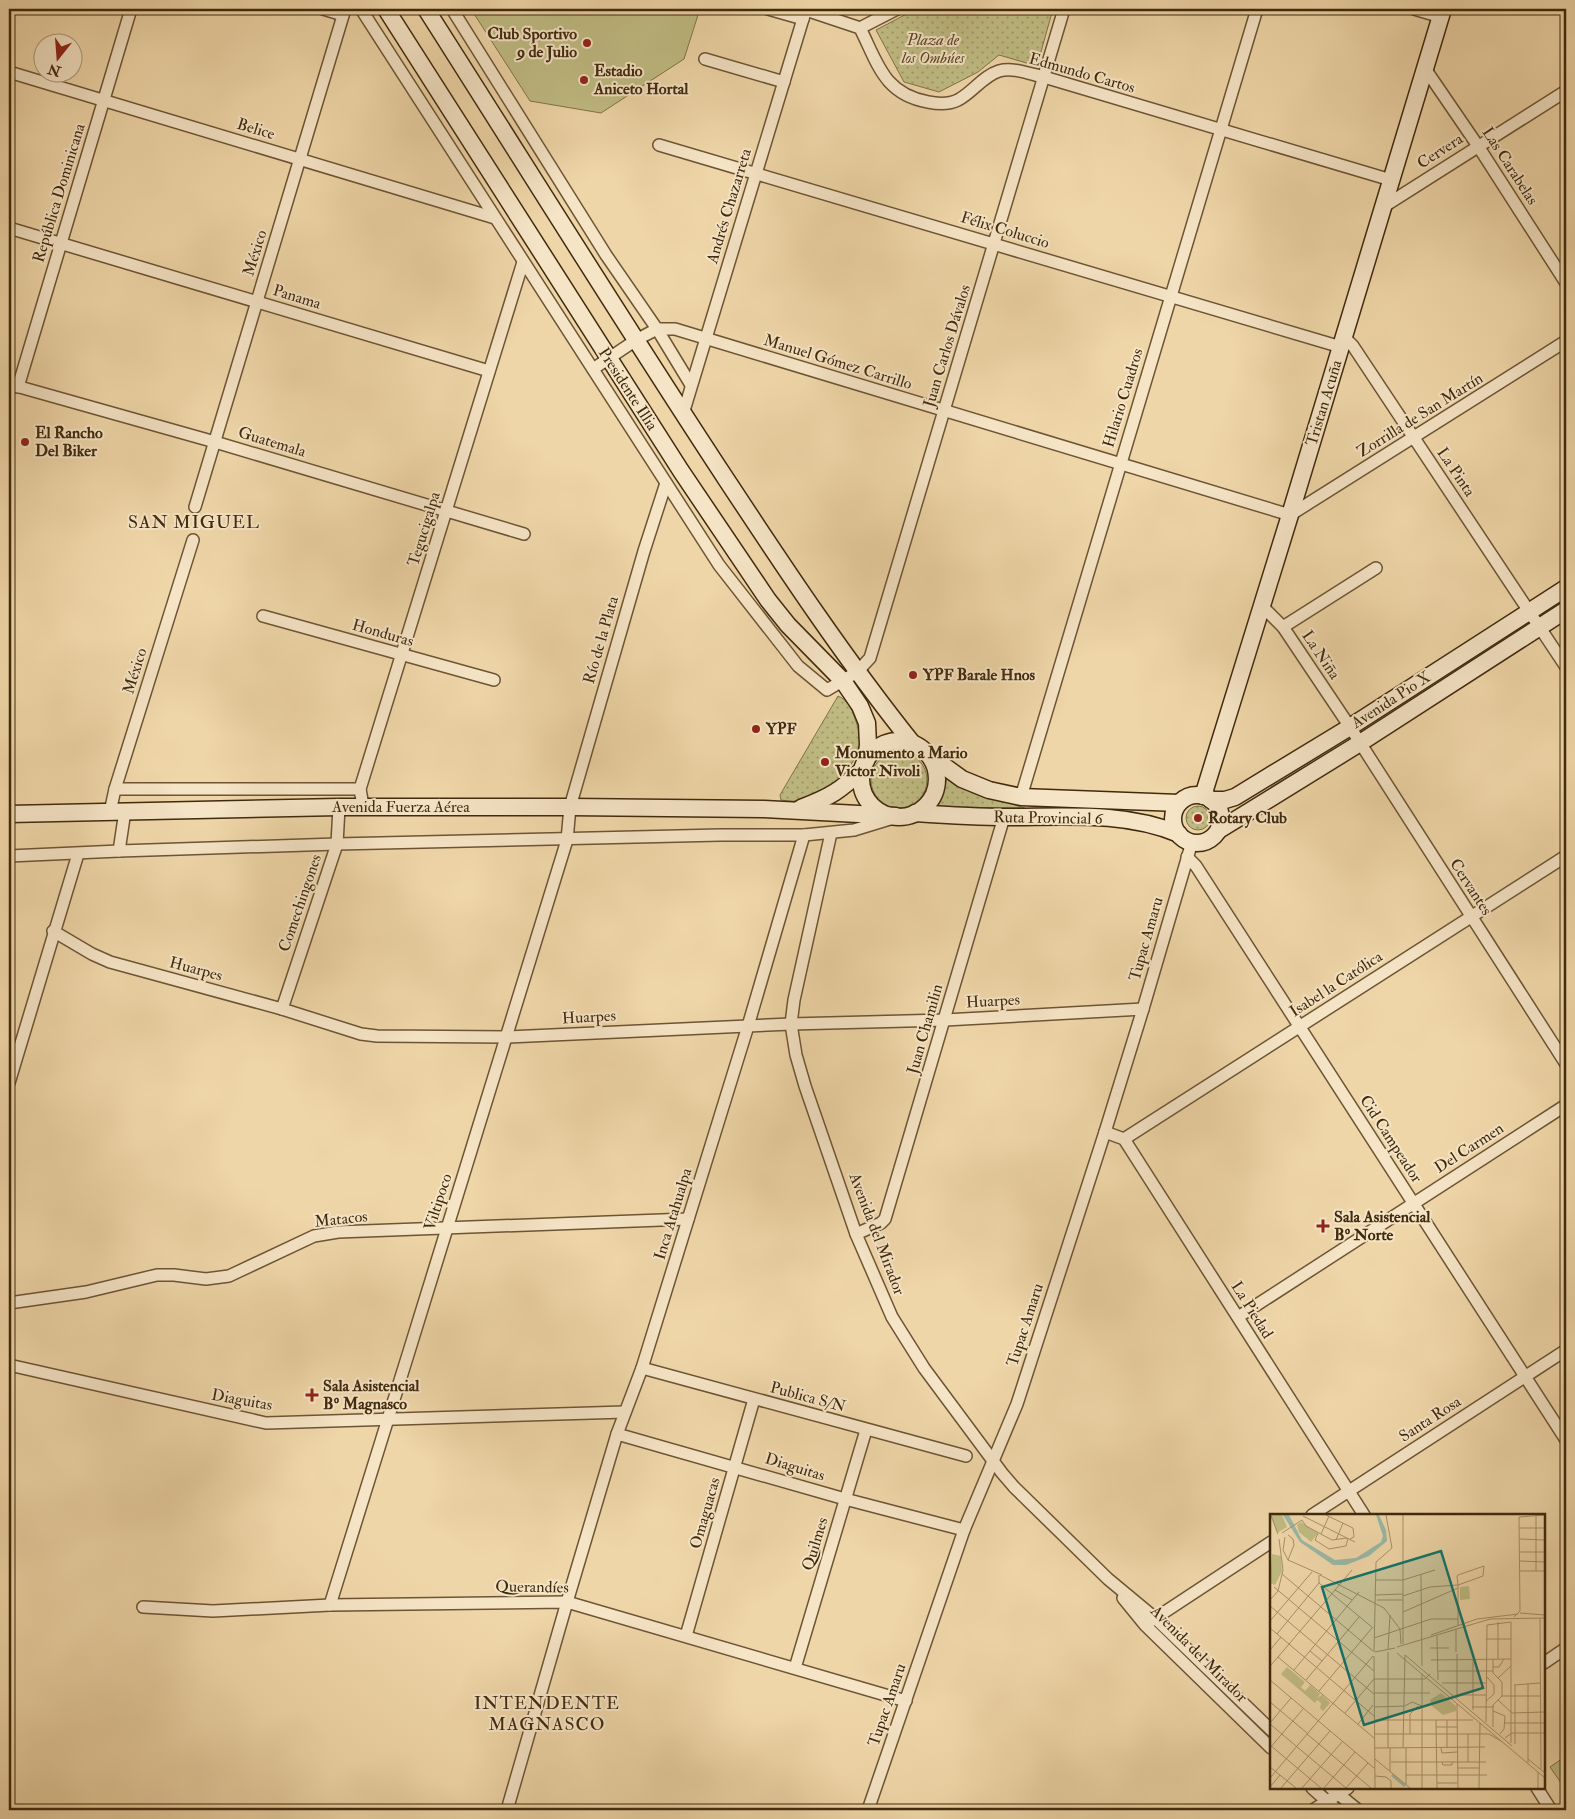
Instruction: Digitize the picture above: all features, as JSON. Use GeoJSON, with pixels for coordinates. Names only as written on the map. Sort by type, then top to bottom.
{"type":"FeatureCollection","features":[{"type":"Feature","properties":{"kind":"main road","name":"Presidente Illia"},"geometry":{"type":"LineString","coordinates":[[386,9],[681,471],[768,600],[788,625],[843,681],[860,706],[867,723],[868,745],[864,765]]}},
{"type":"Feature","properties":{"kind":"main road","name":"Presidente Illia"},"geometry":{"type":"LineString","coordinates":[[426,9],[683,414],[825,628],[913,744]]}},
{"type":"Feature","properties":{"kind":"main road","name":"Tristan Acuña"},"geometry":{"type":"LineString","coordinates":[[1207,798],[1261,605],[1442,13]]}},
{"type":"Feature","properties":{"kind":"main road","name":"Avenida Pio X"},"geometry":{"type":"LineString","coordinates":[[1207,798],[1225,800],[1235,797],[1350,727],[1566,588]]}},
{"type":"Feature","properties":{"kind":"main road","name":"Avenida Pio X"},"geometry":{"type":"LineString","coordinates":[[1219,830],[1360,743],[1566,610]]}},
{"type":"Feature","properties":{"kind":"main road"},"geometry":{"type":"LineString","coordinates":[[794,810],[827,798],[846,786],[864,765],[872,752],[891,742],[902,741],[913,744],[922,748],[929,755],[935,765],[937,776],[936,788],[928,803],[904,815],[886,814],[869,801],[864,791],[862,780],[864,765]]}},
{"type":"Feature","properties":{"kind":"main road","name":"Ruta Provincial 6"},"geometry":{"type":"LineString","coordinates":[[929,755],[962,779],[989,790],[1021,797],[1179,803]]}},
{"type":"Feature","properties":{"kind":"main road"},"geometry":{"type":"LineString","coordinates":[[1190,796],[1207,798],[1220,810],[1219,830],[1214,836],[1200,843],[1186,844],[1175,826],[1175,810],[1179,803],[1190,796]]}},
{"type":"Feature","properties":{"kind":"main road","name":"Avenida Fuerza Aérea"},"geometry":{"type":"LineString","coordinates":[[9,814],[363,806],[794,810]]}},
{"type":"Feature","properties":{"kind":"main road","name":"Ruta Provincial 6"},"geometry":{"type":"LineString","coordinates":[[794,810],[904,815],[1082,816],[1159,826],[1186,844]]}},
{"type":"Feature","properties":{"kind":"street","name":"República Dominicana"},"geometry":{"type":"LineString","coordinates":[[13,385],[60,244],[131,9]]}},
{"type":"Feature","properties":{"kind":"street"},"geometry":{"type":"LineString","coordinates":[[323,9],[344,12]]}},
{"type":"Feature","properties":{"kind":"street"},"geometry":{"type":"LineString","coordinates":[[361,9],[719,564],[798,666],[827,690],[843,681]]}},
{"type":"Feature","properties":{"kind":"street"},"geometry":{"type":"LineString","coordinates":[[452,9],[606,255],[657,329],[691,385]]}},
{"type":"Feature","properties":{"kind":"street"},"geometry":{"type":"LineString","coordinates":[[768,9],[805,12],[860,28],[897,9]]}},
{"type":"Feature","properties":{"kind":"street","name":"Juan Carlos Dávalos"},"geometry":{"type":"LineString","coordinates":[[843,681],[857,672],[870,658],[1064,9]]}},
{"type":"Feature","properties":{"kind":"street","name":"Hilario Cuadros"},"geometry":{"type":"LineString","coordinates":[[1021,797],[1257,9]]}},
{"type":"Feature","properties":{"kind":"street"},"geometry":{"type":"LineString","coordinates":[[1414,9],[1442,13]]}},
{"type":"Feature","properties":{"kind":"street","name":"México"},"geometry":{"type":"LineString","coordinates":[[195,506],[344,12]]}},
{"type":"Feature","properties":{"kind":"street","name":"Andrés Chazarreta"},"geometry":{"type":"LineString","coordinates":[[683,414],[805,12]]}},
{"type":"Feature","properties":{"kind":"street","name":"Edmundo Cartos"},"geometry":{"type":"LineString","coordinates":[[860,28],[887,81],[898,91],[915,100],[938,104],[956,101],[998,71],[1009,70],[1044,78],[1391,180]]}},
{"type":"Feature","properties":{"kind":"street"},"geometry":{"type":"LineString","coordinates":[[705,59],[784,82]]}},
{"type":"Feature","properties":{"kind":"street","name":"Las Carabelas"},"geometry":{"type":"LineString","coordinates":[[1424,68],[1478,146],[1566,283]]}},
{"type":"Feature","properties":{"kind":"street","name":"Belice"},"geometry":{"type":"LineString","coordinates":[[9,72],[495,218]]}},
{"type":"Feature","properties":{"kind":"street","name":"Cervera"},"geometry":{"type":"LineString","coordinates":[[1383,207],[1566,90]]}},
{"type":"Feature","properties":{"kind":"street"},"geometry":{"type":"LineString","coordinates":[[495,118],[512,107]]}},
{"type":"Feature","properties":{"kind":"street","name":"Félix Coluccio"},"geometry":{"type":"LineString","coordinates":[[659,145],[756,172],[1170,296],[1342,342]]}},
{"type":"Feature","properties":{"kind":"street","name":"Panama"},"geometry":{"type":"LineString","coordinates":[[9,228],[489,372]]}},
{"type":"Feature","properties":{"kind":"street","name":"Tegucigalpa"},"geometry":{"type":"LineString","coordinates":[[363,806],[360,789],[523,262]]}},
{"type":"Feature","properties":{"kind":"street"},"geometry":{"type":"LineString","coordinates":[[593,370],[636,340],[657,329]]}},
{"type":"Feature","properties":{"kind":"street","name":"Manuel Gómez Carrillo"},"geometry":{"type":"LineString","coordinates":[[657,329],[675,329],[944,412],[1290,515]]}},
{"type":"Feature","properties":{"kind":"street","name":"La Pinta"},"geometry":{"type":"LineString","coordinates":[[1342,342],[1353,346],[1541,626],[1566,667]]}},
{"type":"Feature","properties":{"kind":"street","name":"Zorrilla de San Martín"},"geometry":{"type":"LineString","coordinates":[[1290,515],[1566,342]]}},
{"type":"Feature","properties":{"kind":"street","name":"Guatemala"},"geometry":{"type":"LineString","coordinates":[[13,385],[215,442],[524,534]]}},
{"type":"Feature","properties":{"kind":"street","name":"Río de la Plata"},"geometry":{"type":"LineString","coordinates":[[570,807],[644,551],[666,483]]}},
{"type":"Feature","properties":{"kind":"street","name":"México"},"geometry":{"type":"LineString","coordinates":[[119,851],[118,812],[115,789],[193,540]]}},
{"type":"Feature","properties":{"kind":"street"},"geometry":{"type":"LineString","coordinates":[[1283,626],[1376,568]]}},
{"type":"Feature","properties":{"kind":"street","name":"La Niña"},"geometry":{"type":"LineString","coordinates":[[1261,605],[1283,626],[1350,727]]}},
{"type":"Feature","properties":{"kind":"street","name":"Honduras"},"geometry":{"type":"LineString","coordinates":[[263,616],[494,680]]}},
{"type":"Feature","properties":{"kind":"street","name":"Cervantes"},"geometry":{"type":"LineString","coordinates":[[1350,727],[1566,1064]]}},
{"type":"Feature","properties":{"kind":"street"},"geometry":{"type":"LineString","coordinates":[[115,789],[360,789]]}},
{"type":"Feature","properties":{"kind":"street","name":"Comechingones"},"geometry":{"type":"LineString","coordinates":[[282,1009],[337,844],[338,807]]}},
{"type":"Feature","properties":{"kind":"street","name":"Viltipoco"},"geometry":{"type":"LineString","coordinates":[[330,1605],[508,1037],[567,840],[570,807]]}},
{"type":"Feature","properties":{"kind":"street"},"geometry":{"type":"LineString","coordinates":[[9,856],[337,844],[831,833],[854,830],[904,815]]}},
{"type":"Feature","properties":{"kind":"street","name":"Juan Chamilin"},"geometry":{"type":"LineString","coordinates":[[856,1234],[881,1223],[885,1219],[1004,817]]}},
{"type":"Feature","properties":{"kind":"street","name":"Avenida del Mirador"},"geometry":{"type":"LineString","coordinates":[[831,833],[796,991],[791,1024],[796,1055],[805,1086],[856,1234],[892,1317],[906,1341],[1014,1487],[1108,1579],[1156,1618],[1270,1729]]}},
{"type":"Feature","properties":{"kind":"street","name":"Inca Atahualpa"},"geometry":{"type":"LineString","coordinates":[[507,1810],[566,1602],[625,1412],[642,1368],[688,1220],[748,1026],[804,834]]}},
{"type":"Feature","properties":{"kind":"street","name":"Tupac Amaru"},"geometry":{"type":"LineString","coordinates":[[868,1810],[964,1530],[1017,1404],[1143,1009],[1186,844]]}},
{"type":"Feature","properties":{"kind":"street","name":"Cid Campeador"},"geometry":{"type":"LineString","coordinates":[[1186,844],[1196,866],[1566,1440]]}},
{"type":"Feature","properties":{"kind":"street"},"geometry":{"type":"LineString","coordinates":[[9,1083],[78,854]]}},
{"type":"Feature","properties":{"kind":"street","name":"Isabel la Católica"},"geometry":{"type":"LineString","coordinates":[[1124,1139],[1566,856]]}},
{"type":"Feature","properties":{"kind":"street","name":"Huarpes"},"geometry":{"type":"LineString","coordinates":[[54,931],[92,954],[110,962],[282,1009],[361,1034],[377,1036],[508,1037],[791,1024],[945,1020],[1143,1009]]}},
{"type":"Feature","properties":{"kind":"street","name":"Del Carmen"},"geometry":{"type":"LineString","coordinates":[[1238,1317],[1566,1105]]}},
{"type":"Feature","properties":{"kind":"street"},"geometry":{"type":"LineString","coordinates":[[1105,1132],[1124,1139]]}},
{"type":"Feature","properties":{"kind":"street","name":"La Piedad"},"geometry":{"type":"LineString","coordinates":[[1124,1139],[1363,1514]]}},
{"type":"Feature","properties":{"kind":"street","name":"Matacos"},"geometry":{"type":"LineString","coordinates":[[9,1303],[77,1294],[157,1275],[174,1274],[206,1279],[229,1276],[314,1236],[338,1232],[446,1230],[688,1220]]}},
{"type":"Feature","properties":{"kind":"street","name":"Santa Rosa"},"geometry":{"type":"LineString","coordinates":[[1314,1514],[1566,1350]]}},
{"type":"Feature","properties":{"kind":"street","name":"Diaguitas"},"geometry":{"type":"LineString","coordinates":[[9,1364],[266,1423],[387,1421],[625,1412]]}},
{"type":"Feature","properties":{"kind":"street","name":"Publica S/N"},"geometry":{"type":"LineString","coordinates":[[642,1368],[966,1456]]}},
{"type":"Feature","properties":{"kind":"street","name":"Omaguacas"},"geometry":{"type":"LineString","coordinates":[[686,1636],[754,1399]]}},
{"type":"Feature","properties":{"kind":"street","name":"Quilmes"},"geometry":{"type":"LineString","coordinates":[[795,1668],[866,1430]]}},
{"type":"Feature","properties":{"kind":"street","name":"Diaguitas"},"geometry":{"type":"LineString","coordinates":[[618,1434],[845,1499],[964,1530]]}},
{"type":"Feature","properties":{"kind":"street"},"geometry":{"type":"LineString","coordinates":[[1145,1625],[1269,1548]]}},
{"type":"Feature","properties":{"kind":"street","name":"Avenida del Mirador"},"geometry":{"type":"LineString","coordinates":[[1108,1579],[1145,1625],[1270,1747]]}},
{"type":"Feature","properties":{"kind":"street","name":"Querandíes"},"geometry":{"type":"LineString","coordinates":[[143,1607],[213,1611],[330,1605],[566,1602],[906,1701]]}},
{"type":"Feature","properties":{"kind":"street"},"geometry":{"type":"LineString","coordinates":[[1545,1662],[1566,1648]]}},
{"type":"Feature","properties":{"kind":"street"},"geometry":{"type":"LineString","coordinates":[[1313,1789],[1326,1802],[1338,1810]]}},
{"type":"Feature","properties":{"kind":"street"},"geometry":{"type":"LineString","coordinates":[[1538,1789],[1551,1810]]}},
{"type":"Feature","properties":{"kind":"street"},"geometry":{"type":"LineString","coordinates":[[1313,1810],[1326,1802],[1334,1791],[1358,1810]]}},
{"type":"Feature","properties":{"kind":"green space","name":"Estadio Aniceto Hortal"},"geometry":{"type":"Polygon","coordinates":[[[471,9],[694,9],[698,15],[684,59],[601,113],[530,101],[471,9]]]}},
{"type":"Feature","properties":{"kind":"green space","name":"Plaza de los Ombúes"},"geometry":{"type":"Polygon","coordinates":[[[916,9],[1053,9],[1037,66],[999,55],[978,72],[939,92],[904,82],[876,30],[916,9]]]}},
{"type":"Feature","properties":{"kind":"green space"},"geometry":{"type":"Polygon","coordinates":[[[838,696],[844,699],[850,707],[858,729],[860,742],[853,761],[840,778],[813,797],[801,801],[781,800],[780,795],[838,696]]]}},
{"type":"Feature","properties":{"kind":"green space"},"geometry":{"type":"Polygon","coordinates":[[[893,752],[905,752],[915,756],[923,764],[927,780],[923,796],[915,804],[905,808],[893,808],[883,804],[875,796],[871,786],[871,774],[875,764],[883,756],[893,752]]]}},
{"type":"Feature","properties":{"kind":"green space"},"geometry":{"type":"Polygon","coordinates":[[[947,777],[982,795],[1025,808],[937,807],[942,798],[947,777]]]}},
{"type":"Feature","properties":{"kind":"green space"},"geometry":{"type":"Polygon","coordinates":[[[1198,806],[1206,810],[1210,818],[1206,826],[1198,830],[1190,826],[1186,818],[1190,810],[1198,806]]]}},
{"type":"Feature","properties":{"kind":"green space"},"geometry":{"type":"Polygon","coordinates":[[[1566,1756],[1566,1790],[1550,1767],[1566,1756]]]}},
{"type":"Feature","properties":{"kind":"place","name":"Club Sportivo 9 de Julio"},"geometry":{"type":"Point","coordinates":[587,43]}},
{"type":"Feature","properties":{"kind":"place","name":"Estadio Aniceto Hortal"},"geometry":{"type":"Point","coordinates":[584,80]}},
{"type":"Feature","properties":{"kind":"place","name":"El Rancho Del Biker"},"geometry":{"type":"Point","coordinates":[25,442]}},
{"type":"Feature","properties":{"kind":"place","name":"YPF Barale Hnos"},"geometry":{"type":"Point","coordinates":[913,675]}},
{"type":"Feature","properties":{"kind":"place","name":"YPF"},"geometry":{"type":"Point","coordinates":[756,729]}},
{"type":"Feature","properties":{"kind":"place","name":"Monumento a Mario Victor Nivoli"},"geometry":{"type":"Point","coordinates":[825,762]}},
{"type":"Feature","properties":{"kind":"place","name":"Rotary Club"},"geometry":{"type":"Point","coordinates":[1198,818]}},
{"type":"Feature","properties":{"kind":"place","name":"Sala Asistencial Bº Norte"},"geometry":{"type":"Point","coordinates":[1323,1226]}},
{"type":"Feature","properties":{"kind":"place","name":"Sala Asistencial Bº Magnasco"},"geometry":{"type":"Point","coordinates":[312,1395]}},
{"type":"Feature","properties":{"kind":"district","name":"SAN MIGUEL"},"geometry":{"type":"Point","coordinates":[194,522]}},
{"type":"Feature","properties":{"kind":"district","name":"INTENDENTE MAGNASCO"},"geometry":{"type":"Point","coordinates":[547,1714]}}]}
